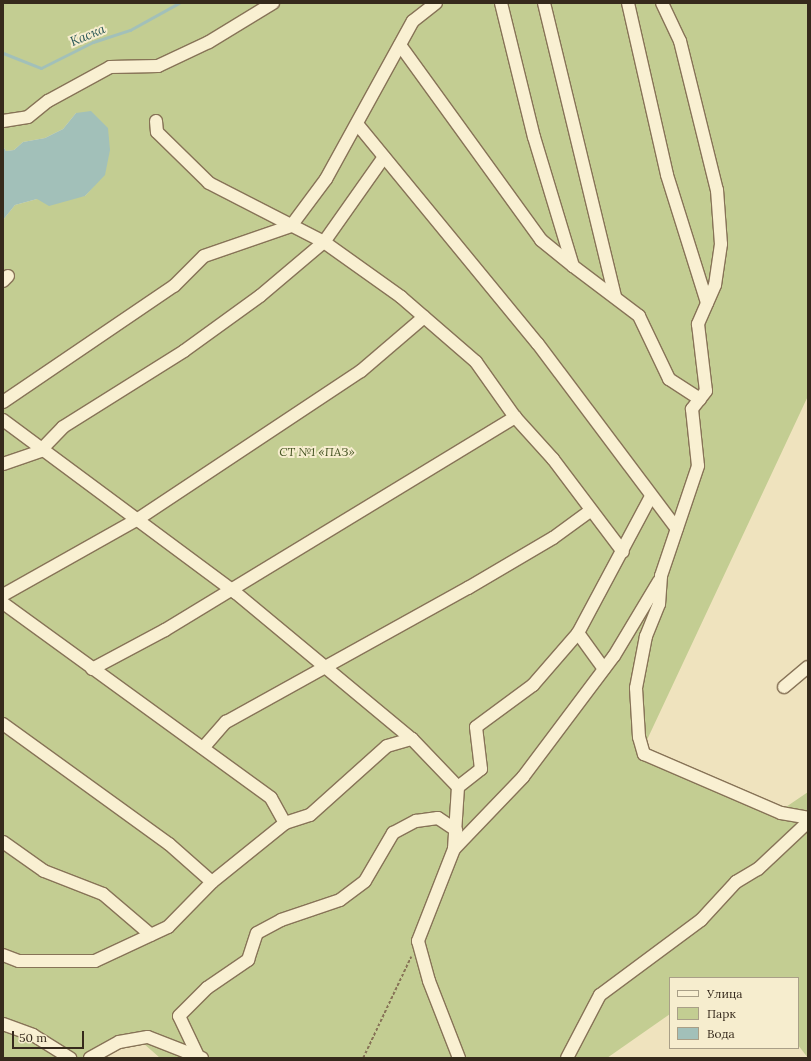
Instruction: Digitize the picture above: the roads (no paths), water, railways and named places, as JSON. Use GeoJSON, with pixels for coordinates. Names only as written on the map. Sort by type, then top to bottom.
{"type":"FeatureCollection","features":[{"type":"Feature","properties":{"kind":"street"},"geometry":{"type":"LineString","coordinates":[[3,120],[28,117],[48,101],[110,67],[158,66],[208,42],[273,3]]}},
{"type":"Feature","properties":{"kind":"street"},"geometry":{"type":"LineString","coordinates":[[3,402],[174,286],[204,256],[291,226],[326,179],[358,125],[413,21],[436,3]]}},
{"type":"Feature","properties":{"kind":"street"},"geometry":{"type":"LineString","coordinates":[[501,3],[534,137],[573,266]]}},
{"type":"Feature","properties":{"kind":"street"},"geometry":{"type":"LineString","coordinates":[[544,3],[616,297]]}},
{"type":"Feature","properties":{"kind":"street"},"geometry":{"type":"LineString","coordinates":[[628,3],[667,175],[707,303]]}},
{"type":"Feature","properties":{"kind":"street"},"geometry":{"type":"LineString","coordinates":[[454,849],[523,777],[604,670],[661,576],[698,466],[692,409],[706,391],[698,324],[715,285],[721,244],[717,190],[680,41],[662,3]]}},
{"type":"Feature","properties":{"kind":"street"},"geometry":{"type":"LineString","coordinates":[[400,45],[541,240],[639,316],[669,379],[700,399]]}},
{"type":"Feature","properties":{"kind":"street"},"geometry":{"type":"LineString","coordinates":[[156,121],[157,132],[209,183],[324,242],[424,317],[476,362],[515,417],[552,459],[590,511],[623,552]]}},
{"type":"Feature","properties":{"kind":"street"},"geometry":{"type":"LineString","coordinates":[[358,125],[538,344],[650,498],[677,529]]}},
{"type":"Feature","properties":{"kind":"street"},"geometry":{"type":"LineString","coordinates":[[3,464],[40,451],[63,427],[190,346],[260,296],[324,242],[384,157]]}},
{"type":"Feature","properties":{"kind":"street"},"geometry":{"type":"LineString","coordinates":[[3,594],[138,519],[361,371],[424,317]]}},
{"type":"Feature","properties":{"kind":"street"},"geometry":{"type":"LineString","coordinates":[[92,669],[165,630],[230,588],[515,417]]}},
{"type":"Feature","properties":{"kind":"street"},"geometry":{"type":"LineString","coordinates":[[3,420],[40,451],[138,519],[230,588],[327,666],[412,739],[458,786],[454,849],[418,941],[429,981],[459,1058]]}},
{"type":"Feature","properties":{"kind":"street"},"geometry":{"type":"LineString","coordinates":[[458,786],[481,769],[476,727],[533,685],[578,633],[623,552],[650,498]]}},
{"type":"Feature","properties":{"kind":"street"},"geometry":{"type":"LineString","coordinates":[[203,748],[226,722],[553,538],[590,511]]}},
{"type":"Feature","properties":{"kind":"street"},"geometry":{"type":"LineString","coordinates":[[661,576],[659,604],[646,636],[636,688],[644,754],[781,813],[808,818]]}},
{"type":"Feature","properties":{"kind":"street"},"geometry":{"type":"LineString","coordinates":[[3,603],[271,798],[285,823]]}},
{"type":"Feature","properties":{"kind":"street"},"geometry":{"type":"LineString","coordinates":[[578,633],[604,670]]}},
{"type":"Feature","properties":{"kind":"street"},"geometry":{"type":"LineString","coordinates":[[784,687],[808,667]]}},
{"type":"Feature","properties":{"kind":"street"},"geometry":{"type":"LineString","coordinates":[[3,724],[169,844],[212,882]]}},
{"type":"Feature","properties":{"kind":"street"},"geometry":{"type":"LineString","coordinates":[[3,955],[19,961],[95,961],[168,927],[212,882],[285,823],[310,815],[387,746],[412,739]]}},
{"type":"Feature","properties":{"kind":"street"},"geometry":{"type":"LineString","coordinates":[[201,1057],[179,1016],[207,988],[248,960],[257,933],[281,920],[340,900],[365,881],[393,833],[416,821],[438,818],[456,830]]}},
{"type":"Feature","properties":{"kind":"street"},"geometry":{"type":"LineString","coordinates":[[567,1058],[600,995],[701,920],[736,882],[758,869],[808,822]]}},
{"type":"Feature","properties":{"kind":"street"},"geometry":{"type":"LineString","coordinates":[[3,842],[44,871],[102,894],[151,935]]}},
{"type":"Feature","properties":{"kind":"street"},"geometry":{"type":"LineString","coordinates":[[3,1024],[33,1035],[70,1058]]}},
{"type":"Feature","properties":{"kind":"street"},"geometry":{"type":"LineString","coordinates":[[90,1058],[119,1042],[148,1038],[201,1057]]}},
{"type":"Feature","properties":{"kind":"water"},"geometry":{"type":"Polygon","coordinates":[[[91,111],[108,128],[110,150],[105,175],[85,196],[49,206],[37,199],[15,205],[3,220],[3,146],[6,151],[14,150],[23,142],[45,138],[63,129],[76,113],[91,111]]]}},
{"type":"Feature","properties":{"kind":"waterway","name":"Каска"},"geometry":{"type":"LineString","coordinates":[[3,53],[41,68],[93,42],[130,30],[179,3]]}},
{"type":"Feature","properties":{"kind":"park label","name":"СТ №1 «ПАЗ»"},"geometry":{"type":"Point","coordinates":[317,452]}}]}
